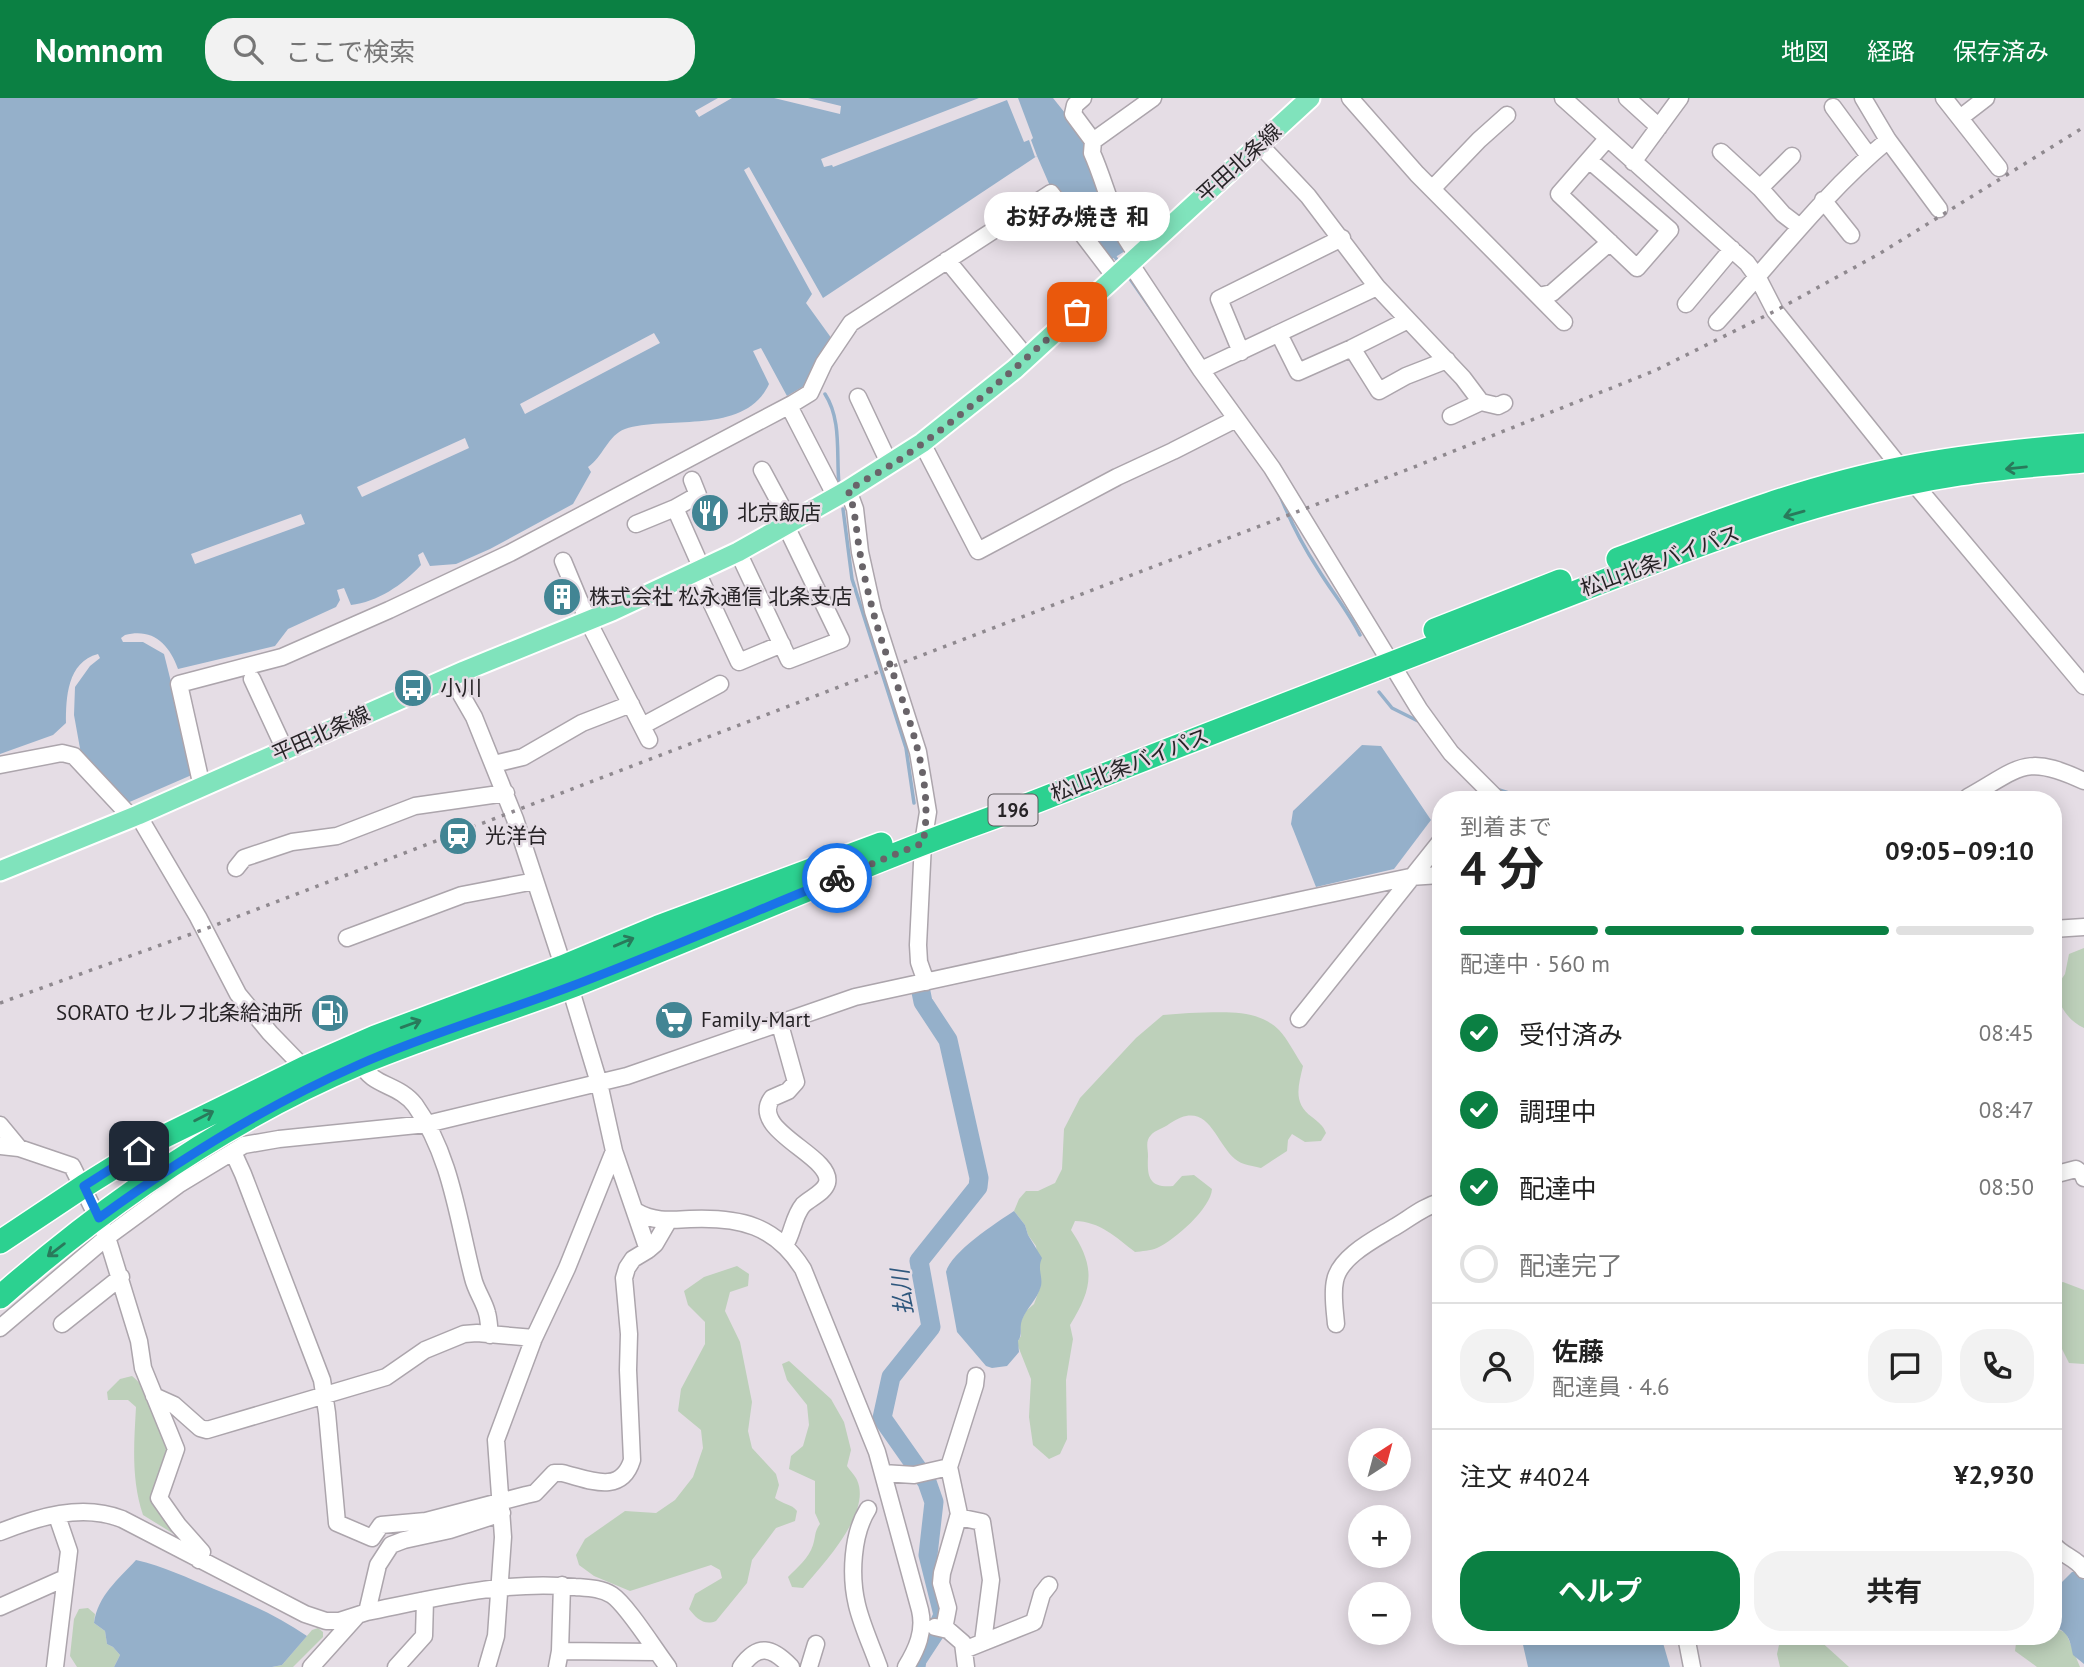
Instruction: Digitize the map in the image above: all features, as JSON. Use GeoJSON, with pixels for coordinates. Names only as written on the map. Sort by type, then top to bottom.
{"type":"FeatureCollection","features":[{"type":"Feature","properties":{"kind":"highway","name":"松山北条バイパス"},"geometry":{"type":"LineString","coordinates":[[0,1297],[30,1270],[103,1227],[163,1171],[237,1142],[289,1098],[361,1063],[477,1019],[566,977],[658,927],[925,835],[1388,656],[1732,516],[1779,500],[1908,476],[2003,452],[2084,445]]}},
{"type":"Feature","properties":{"kind":"highway","name":"松山北条バイパス"},"geometry":{"type":"LineString","coordinates":[[1908,476],[1960,474],[2084,461]]}},
{"type":"Feature","properties":{"kind":"highway","name":"松山北条バイパス"},"geometry":{"type":"LineString","coordinates":[[0,1242],[161,1138],[304,1068],[375,1037],[566,977]]}},
{"type":"Feature","properties":{"kind":"main road","name":"平田北条線"},"geometry":{"type":"LineString","coordinates":[[0,871],[135,816],[451,677],[588,621],[738,552],[842,494],[922,443],[1027,358],[1310,98]]}},
{"type":"Feature","properties":{"kind":"street"},"geometry":{"type":"LineString","coordinates":[[1083,98],[1075,105],[1073,114],[1093,141],[1093,153],[1131,248],[1126,266]]}},
{"type":"Feature","properties":{"kind":"street"},"geometry":{"type":"LineString","coordinates":[[1093,141],[1153,98]]}},
{"type":"Feature","properties":{"kind":"street"},"geometry":{"type":"LineString","coordinates":[[1350,98],[1432,189],[1564,322]]}},
{"type":"Feature","properties":{"kind":"street"},"geometry":{"type":"LineString","coordinates":[[1563,98],[1732,249],[1758,278],[1775,311],[1908,476],[2084,686]]}},
{"type":"Feature","properties":{"kind":"street"},"geometry":{"type":"LineString","coordinates":[[1627,98],[1656,137]]}},
{"type":"Feature","properties":{"kind":"street"},"geometry":{"type":"LineString","coordinates":[[1633,162],[1656,137],[1681,98]]}},
{"type":"Feature","properties":{"kind":"street"},"geometry":{"type":"LineString","coordinates":[[1863,98],[1888,140],[1939,209]]}},
{"type":"Feature","properties":{"kind":"street"},"geometry":{"type":"LineString","coordinates":[[1944,98],[2000,168]]}},
{"type":"Feature","properties":{"kind":"street"},"geometry":{"type":"LineString","coordinates":[[1960,118],[1986,98]]}},
{"type":"Feature","properties":{"kind":"street"},"geometry":{"type":"LineString","coordinates":[[1834,114],[1869,156]]}},
{"type":"Feature","properties":{"kind":"street"},"geometry":{"type":"LineString","coordinates":[[1432,189],[1507,115]]}},
{"type":"Feature","properties":{"kind":"street"},"geometry":{"type":"LineString","coordinates":[[1606,139],[1559,194],[1637,268],[1688,209]]}},
{"type":"Feature","properties":{"kind":"street"},"geometry":{"type":"LineString","coordinates":[[1717,322],[1823,200],[1888,140]]}},
{"type":"Feature","properties":{"kind":"street"},"geometry":{"type":"LineString","coordinates":[[1259,144],[1308,196],[1377,287],[1447,360],[1481,402]]}},
{"type":"Feature","properties":{"kind":"street"},"geometry":{"type":"LineString","coordinates":[[1727,152],[1783,214],[1800,227]]}},
{"type":"Feature","properties":{"kind":"street"},"geometry":{"type":"LineString","coordinates":[[1760,188],[1787,157]]}},
{"type":"Feature","properties":{"kind":"street"},"geometry":{"type":"LineString","coordinates":[[1590,160],[1670,230]]}},
{"type":"Feature","properties":{"kind":"street"},"geometry":{"type":"LineString","coordinates":[[202,787],[179,684],[282,657],[389,610],[510,553],[789,406],[810,393],[824,363],[851,323],[1051,193],[1126,266],[1201,370],[1232,421],[1292,499],[1397,675],[1478,791]]}},
{"type":"Feature","properties":{"kind":"street"},"geometry":{"type":"LineString","coordinates":[[1823,200],[1851,234]]}},
{"type":"Feature","properties":{"kind":"street"},"geometry":{"type":"LineString","coordinates":[[1241,352],[1219,299],[1342,239]]}},
{"type":"Feature","properties":{"kind":"street"},"geometry":{"type":"LineString","coordinates":[[1539,296],[1552,293],[1610,242]]}},
{"type":"Feature","properties":{"kind":"street"},"geometry":{"type":"LineString","coordinates":[[1686,304],[1732,249]]}},
{"type":"Feature","properties":{"kind":"street"},"geometry":{"type":"LineString","coordinates":[[947,260],[1027,358]]}},
{"type":"Feature","properties":{"kind":"street"},"geometry":{"type":"LineString","coordinates":[[1201,370],[1377,287]]}},
{"type":"Feature","properties":{"kind":"street"},"geometry":{"type":"LineString","coordinates":[[1279,334],[1298,372],[1408,320]]}},
{"type":"Feature","properties":{"kind":"street"},"geometry":{"type":"LineString","coordinates":[[1352,348],[1379,391],[1406,376],[1447,360]]}},
{"type":"Feature","properties":{"kind":"street"},"geometry":{"type":"LineString","coordinates":[[858,397],[890,465]]}},
{"type":"Feature","properties":{"kind":"street"},"geometry":{"type":"LineString","coordinates":[[1451,416],[1481,402],[1498,406],[1504,403]]}},
{"type":"Feature","properties":{"kind":"street"},"geometry":{"type":"LineString","coordinates":[[789,406],[842,494],[855,509],[860,552],[873,611],[918,752],[928,812],[918,945],[919,962],[926,982]]}},
{"type":"Feature","properties":{"kind":"street"},"geometry":{"type":"LineString","coordinates":[[922,443],[978,551],[1107,482],[1232,421]]}},
{"type":"Feature","properties":{"kind":"street"},"geometry":{"type":"LineString","coordinates":[[738,552],[789,660],[841,640],[762,470]]}},
{"type":"Feature","properties":{"kind":"street"},"geometry":{"type":"LineString","coordinates":[[636,524],[698,495],[692,480]]}},
{"type":"Feature","properties":{"kind":"street"},"geometry":{"type":"LineString","coordinates":[[675,508],[739,662],[782,644]]}},
{"type":"Feature","properties":{"kind":"street"},"geometry":{"type":"LineString","coordinates":[[563,561],[588,621],[645,733],[720,684]]}},
{"type":"Feature","properties":{"kind":"street"},"geometry":{"type":"LineString","coordinates":[[451,677],[474,717],[506,793],[599,1083],[614,1151],[648,1250]]}},
{"type":"Feature","properties":{"kind":"street"},"geometry":{"type":"LineString","coordinates":[[252,678],[285,750]]}},
{"type":"Feature","properties":{"kind":"street"},"geometry":{"type":"LineString","coordinates":[[494,764],[523,757],[582,723],[631,704]]}},
{"type":"Feature","properties":{"kind":"street"},"geometry":{"type":"LineString","coordinates":[[0,765],[62,753],[74,756],[135,816],[198,917],[239,994],[270,1033],[304,1068]]}},
{"type":"Feature","properties":{"kind":"street"},"geometry":{"type":"LineString","coordinates":[[1978,791],[2012,771],[2030,765],[2058,769],[2084,781]]}},
{"type":"Feature","properties":{"kind":"street"},"geometry":{"type":"LineString","coordinates":[[236,868],[244,858],[292,842],[337,836],[415,806],[506,793]]}},
{"type":"Feature","properties":{"kind":"street"},"geometry":{"type":"LineString","coordinates":[[1298,1019],[1432,851]]}},
{"type":"Feature","properties":{"kind":"street"},"geometry":{"type":"LineString","coordinates":[[501,1507],[426,1521],[381,1525],[372,1538],[337,1523],[327,1413],[321,1380],[243,1174],[237,1142],[427,1124],[626,1076],[855,997],[1410,877],[1432,876]]}},
{"type":"Feature","properties":{"kind":"street"},"geometry":{"type":"LineString","coordinates":[[347,938],[462,895],[535,881]]}},
{"type":"Feature","properties":{"kind":"street"},"geometry":{"type":"LineString","coordinates":[[2062,928],[2084,927]]}},
{"type":"Feature","properties":{"kind":"street"},"geometry":{"type":"LineString","coordinates":[[779,1021],[796,1082],[788,1091],[772,1098],[768,1103],[770,1119],[790,1143],[807,1154],[827,1175],[823,1189],[801,1207],[785,1245]]}},
{"type":"Feature","properties":{"kind":"street"},"geometry":{"type":"LineString","coordinates":[[361,1063],[372,1079],[401,1091],[427,1124],[454,1195],[476,1291],[487,1314],[490,1335]]}},
{"type":"Feature","properties":{"kind":"street"},"geometry":{"type":"LineString","coordinates":[[0,1125],[19,1148]]}},
{"type":"Feature","properties":{"kind":"street"},"geometry":{"type":"LineString","coordinates":[[0,1146],[19,1148],[72,1166],[84,1186],[103,1227],[121,1277],[139,1341],[143,1368],[176,1448],[159,1497],[178,1525],[202,1552],[199,1560]]}},
{"type":"Feature","properties":{"kind":"street"},"geometry":{"type":"LineString","coordinates":[[487,1667],[496,1636],[503,1537],[496,1440],[534,1338],[567,1268],[614,1151]]}},
{"type":"Feature","properties":{"kind":"street"},"geometry":{"type":"LineString","coordinates":[[2062,1173],[2076,1169],[2084,1178]]}},
{"type":"Feature","properties":{"kind":"street"},"geometry":{"type":"LineString","coordinates":[[1336,1324],[1335,1280],[1341,1268],[1367,1241],[1432,1204]]}},
{"type":"Feature","properties":{"kind":"street"},"geometry":{"type":"LineString","coordinates":[[637,1212],[646,1217],[669,1220],[716,1219],[754,1226],[770,1233],[785,1245],[803,1269],[872,1439],[920,1610],[936,1628],[957,1636],[964,1650],[966,1667]]}},
{"type":"Feature","properties":{"kind":"street"},"geometry":{"type":"LineString","coordinates":[[311,1667],[362,1614],[378,1565],[391,1545],[450,1530],[534,1493],[554,1473],[611,1483],[620,1480],[629,1470],[632,1460],[629,1334],[624,1278],[633,1259],[655,1244],[669,1220]]}},
{"type":"Feature","properties":{"kind":"street"},"geometry":{"type":"LineString","coordinates":[[0,1328],[103,1227]]}},
{"type":"Feature","properties":{"kind":"street"},"geometry":{"type":"LineString","coordinates":[[62,1324],[121,1277]]}},
{"type":"Feature","properties":{"kind":"street"},"geometry":{"type":"LineString","coordinates":[[155,1396],[174,1405],[200,1428],[207,1430],[386,1377],[425,1350],[464,1334],[534,1338]]}},
{"type":"Feature","properties":{"kind":"street"},"geometry":{"type":"LineString","coordinates":[[906,1667],[916,1647],[936,1628],[948,1608],[941,1583],[942,1573],[958,1517],[957,1499],[949,1467],[976,1376]]}},
{"type":"Feature","properties":{"kind":"street"},"geometry":{"type":"LineString","coordinates":[[883,1473],[920,1474],[949,1467]]}},
{"type":"Feature","properties":{"kind":"street"},"geometry":{"type":"LineString","coordinates":[[868,1509],[863,1516],[856,1545],[854,1578],[857,1605],[880,1667]]}},
{"type":"Feature","properties":{"kind":"street"},"geometry":{"type":"LineString","coordinates":[[0,1532],[76,1511],[104,1512],[305,1614],[326,1621],[339,1621],[425,1600],[500,1586],[562,1585],[599,1589],[612,1595],[668,1667]]}},
{"type":"Feature","properties":{"kind":"street"},"geometry":{"type":"LineString","coordinates":[[55,1667],[69,1551],[57,1516]]}},
{"type":"Feature","properties":{"kind":"street"},"geometry":{"type":"LineString","coordinates":[[958,1517],[982,1522],[990,1580],[983,1642]]}},
{"type":"Feature","properties":{"kind":"street"},"geometry":{"type":"LineString","coordinates":[[2062,1553],[2081,1564],[2084,1570]]}},
{"type":"Feature","properties":{"kind":"street"},"geometry":{"type":"LineString","coordinates":[[0,1606],[65,1578]]}},
{"type":"Feature","properties":{"kind":"street"},"geometry":{"type":"LineString","coordinates":[[562,1585],[559,1659],[656,1651]]}},
{"type":"Feature","properties":{"kind":"street"},"geometry":{"type":"LineString","coordinates":[[964,1650],[1034,1622],[1042,1594],[1049,1585]]}},
{"type":"Feature","properties":{"kind":"street"},"geometry":{"type":"LineString","coordinates":[[396,1667],[424,1636],[425,1600]]}},
{"type":"Feature","properties":{"kind":"street"},"geometry":{"type":"LineString","coordinates":[[809,1667],[816,1644]]}},
{"type":"Feature","properties":{"kind":"street"},"geometry":{"type":"LineString","coordinates":[[1688,1645],[1692,1667]]}},
{"type":"Feature","properties":{"kind":"street"},"geometry":{"type":"LineString","coordinates":[[741,1667],[753,1653],[761,1651],[773,1653],[791,1667]]}},
{"type":"Feature","properties":{"kind":"green space"},"geometry":{"type":"Polygon","coordinates":[[[2084,948],[2084,1028],[2073,1021],[2062,1007],[2062,978],[2069,954],[2084,948]]]}},
{"type":"Feature","properties":{"kind":"green space"},"geometry":{"type":"Polygon","coordinates":[[[1224,1012],[1248,1015],[1270,1023],[1279,1030],[1303,1066],[1299,1100],[1306,1112],[1326,1133],[1321,1141],[1305,1142],[1292,1134],[1288,1140],[1287,1151],[1261,1168],[1235,1159],[1201,1118],[1182,1117],[1149,1137],[1148,1170],[1151,1180],[1159,1185],[1173,1186],[1182,1176],[1194,1175],[1212,1189],[1206,1205],[1191,1223],[1157,1248],[1135,1252],[1100,1227],[1075,1221],[1071,1230],[1085,1255],[1089,1278],[1083,1300],[1070,1325],[1073,1339],[1066,1380],[1067,1439],[1060,1454],[1049,1459],[1033,1445],[1029,1417],[1031,1379],[1018,1346],[1021,1336],[1020,1323],[1026,1311],[1034,1304],[1041,1285],[1036,1246],[1014,1211],[1026,1191],[1038,1191],[1055,1183],[1062,1169],[1064,1129],[1080,1098],[1136,1038],[1163,1015],[1224,1012]]]}},
{"type":"Feature","properties":{"kind":"green space"},"geometry":{"type":"Polygon","coordinates":[[[737,1266],[749,1274],[748,1286],[730,1292],[725,1311],[740,1342],[752,1402],[748,1431],[752,1448],[776,1474],[779,1485],[775,1498],[797,1511],[795,1521],[776,1528],[752,1560],[747,1583],[716,1621],[704,1622],[689,1609],[695,1594],[722,1578],[720,1570],[711,1565],[630,1591],[594,1576],[579,1565],[576,1555],[585,1539],[625,1511],[656,1513],[675,1500],[693,1477],[703,1448],[701,1430],[678,1411],[681,1389],[705,1344],[705,1322],[688,1305],[684,1291],[704,1277],[737,1266]]]}},
{"type":"Feature","properties":{"kind":"green space"},"geometry":{"type":"Polygon","coordinates":[[[2062,1282],[2084,1290],[2084,1364],[2069,1363],[2062,1349],[2062,1282]]]}},
{"type":"Feature","properties":{"kind":"green space"},"geometry":{"type":"Polygon","coordinates":[[[789,1361],[831,1399],[844,1422],[851,1450],[847,1466],[857,1480],[860,1493],[858,1507],[843,1537],[803,1588],[792,1587],[788,1577],[809,1554],[820,1524],[815,1513],[815,1481],[789,1469],[791,1456],[803,1446],[809,1425],[807,1405],[787,1380],[782,1364],[789,1361]]]}},
{"type":"Feature","properties":{"kind":"green space"},"geometry":{"type":"Polygon","coordinates":[[[132,1376],[150,1398],[172,1447],[157,1483],[182,1539],[143,1515],[139,1502],[134,1448],[136,1407],[128,1400],[108,1400],[107,1392],[120,1379],[132,1376]]]}},
{"type":"Feature","properties":{"kind":"green space"},"geometry":{"type":"Polygon","coordinates":[[[88,1608],[95,1614],[94,1623],[105,1631],[107,1644],[120,1655],[114,1667],[77,1667],[70,1656],[74,1619],[79,1609],[88,1608]]]}},
{"type":"Feature","properties":{"kind":"green space"},"geometry":{"type":"Polygon","coordinates":[[[318,1628],[323,1632],[323,1637],[293,1667],[272,1667],[282,1665],[312,1630],[318,1628]]]}},
{"type":"Feature","properties":{"kind":"green space"},"geometry":{"type":"Polygon","coordinates":[[[2062,1631],[2066,1633],[2080,1667],[2037,1667],[2015,1651],[2016,1645],[2062,1645],[2062,1631]]]}},
{"type":"Feature","properties":{"kind":"green space"},"geometry":{"type":"Polygon","coordinates":[[[1779,1645],[1825,1645],[1849,1667],[1780,1667],[1777,1654],[1779,1645]]]}},
{"type":"Feature","properties":{"kind":"water"},"geometry":{"type":"Polygon","coordinates":[[[0,98],[1053,98],[1089,143],[1125,251],[1109,261],[1060,190],[1050,186],[1037,156],[823,298],[749,167],[744,170],[812,294],[806,303],[832,339],[824,348],[811,382],[787,396],[761,348],[753,351],[769,384],[758,400],[743,411],[705,421],[643,425],[619,432],[588,467],[591,472],[573,504],[490,549],[456,564],[430,566],[423,552],[418,555],[421,565],[414,572],[398,586],[370,600],[351,605],[344,588],[337,590],[340,600],[336,607],[288,629],[275,646],[178,669],[170,652],[159,640],[144,634],[125,635],[121,638],[123,642],[143,642],[164,654],[194,774],[125,804],[81,754],[74,715],[75,687],[90,666],[100,658],[98,654],[88,658],[74,673],[68,692],[66,723],[53,735],[0,754],[0,98]]]}},
{"type":"Feature","properties":{"kind":"water"},"geometry":{"type":"Polygon","coordinates":[[[1362,745],[1381,746],[1431,820],[1394,869],[1316,887],[1291,824],[1293,811],[1362,745]]]}},
{"type":"Feature","properties":{"kind":"water"},"geometry":{"type":"Polygon","coordinates":[[[1014,1211],[1025,1225],[1042,1258],[1041,1286],[1022,1320],[1019,1352],[1007,1366],[992,1368],[986,1366],[957,1332],[946,1272],[965,1247],[1014,1211]]]}},
{"type":"Feature","properties":{"kind":"water"},"geometry":{"type":"Polygon","coordinates":[[[136,1560],[166,1569],[238,1599],[307,1636],[282,1665],[272,1667],[114,1667],[120,1655],[107,1644],[105,1631],[94,1623],[96,1613],[104,1596],[136,1560]]]}},
{"type":"Feature","properties":{"kind":"water"},"geometry":{"type":"Polygon","coordinates":[[[2072,1572],[2076,1572],[2084,1580],[2084,1664],[2073,1655],[2070,1641],[2062,1632],[2062,1582],[2072,1572]]]}},
{"type":"Feature","properties":{"kind":"water"},"geometry":{"type":"Polygon","coordinates":[[[1523,1645],[1664,1645],[1670,1667],[1528,1667],[1523,1645]]]}},
{"type":"Feature","properties":{"kind":"pier"},"geometry":{"type":"Polygon","coordinates":[[[718,98],[732,98],[699,117],[695,111],[718,98]]]}},
{"type":"Feature","properties":{"kind":"pier"},"geometry":{"type":"Polygon","coordinates":[[[774,98],[808,98],[841,106],[840,114],[774,98]]]}},
{"type":"Feature","properties":{"kind":"pier"},"geometry":{"type":"Polygon","coordinates":[[[979,98],[1018,98],[1037,156],[1035,157],[1029,140],[1024,142],[1007,100],[833,167],[824,167],[821,159],[979,98]]]}},
{"type":"Feature","properties":{"kind":"pier"},"geometry":{"type":"Polygon","coordinates":[[[654,333],[660,343],[525,414],[520,404],[654,333]]]}},
{"type":"Feature","properties":{"kind":"pier"},"geometry":{"type":"Polygon","coordinates":[[[465,438],[469,448],[362,497],[357,487],[465,438]]]}},
{"type":"Feature","properties":{"kind":"pier"},"geometry":{"type":"Polygon","coordinates":[[[301,514],[305,524],[195,564],[191,554],[301,514]]]}},
{"type":"Feature","properties":{"kind":"waterway"},"geometry":{"type":"LineString","coordinates":[[1115,257],[1120,264]]}},
{"type":"Feature","properties":{"kind":"waterway"},"geometry":{"type":"LineString","coordinates":[[1126,273],[1158,319]]}},
{"type":"Feature","properties":{"kind":"waterway"},"geometry":{"type":"LineString","coordinates":[[1181,354],[1191,368]]}},
{"type":"Feature","properties":{"kind":"waterway","name":"払川"},"geometry":{"type":"LineString","coordinates":[[825,394],[836,426],[839,484]]}},
{"type":"Feature","properties":{"kind":"waterway"},"geometry":{"type":"LineString","coordinates":[[1280,495],[1307,551],[1360,635]]}},
{"type":"Feature","properties":{"kind":"waterway","name":"払川"},"geometry":{"type":"LineString","coordinates":[[843,509],[852,579],[906,748],[914,803]]}},
{"type":"Feature","properties":{"kind":"waterway"},"geometry":{"type":"LineString","coordinates":[[1379,692],[1392,708],[1418,721]]}},
{"type":"Feature","properties":{"kind":"waterway"},"geometry":{"type":"LineString","coordinates":[[1496,789],[1502,791]]}},
{"type":"Feature","properties":{"kind":"waterway","name":"払川"},"geometry":{"type":"LineString","coordinates":[[916,1667],[917,1660],[943,1615],[928,1555],[934,1502],[927,1482],[882,1418],[891,1377],[931,1327],[919,1261],[978,1187],[979,1178],[948,1040],[923,1002],[920,987]]}},
{"type":"Feature","properties":{"kind":"railway"},"geometry":{"type":"LineString","coordinates":[[0,1003],[205,929],[512,812],[1409,469],[1654,371],[1775,311],[1879,254],[2084,127]]}},
{"type":"Feature","properties":{"kind":"way so far"},"geometry":{"type":"LineString","coordinates":[[837,878],[923,843],[928,812],[918,752],[873,611],[860,552],[855,509],[848,490],[899,460],[959,415],[1015,369],[1077,312]]}},
{"type":"Feature","properties":{"kind":"place","name":"お好み焼き 和"},"geometry":{"type":"Point","coordinates":[1077,312]}},
{"type":"Feature","properties":{"kind":"place","name":"北京飯店"},"geometry":{"type":"Point","coordinates":[710,513]}},
{"type":"Feature","properties":{"kind":"place","name":"株式会社 松永通信 北条支店"},"geometry":{"type":"Point","coordinates":[562,597]}},
{"type":"Feature","properties":{"kind":"place","name":"小川"},"geometry":{"type":"Point","coordinates":[413,688]}},
{"type":"Feature","properties":{"kind":"place","name":"光洋台"},"geometry":{"type":"Point","coordinates":[458,836]}},
{"type":"Feature","properties":{"kind":"place","name":"SORATO セルフ北条給油所"},"geometry":{"type":"Point","coordinates":[330,1013]}},
{"type":"Feature","properties":{"kind":"place","name":"Family-Mart"},"geometry":{"type":"Point","coordinates":[674,1020]}},
{"type":"Feature","properties":{"kind":"route"},"geometry":{"type":"LineString","coordinates":[[139,1151],[84,1186],[99,1218],[163,1171],[227,1132],[324,1080],[477,1019],[570,987],[837,878]]}}]}
